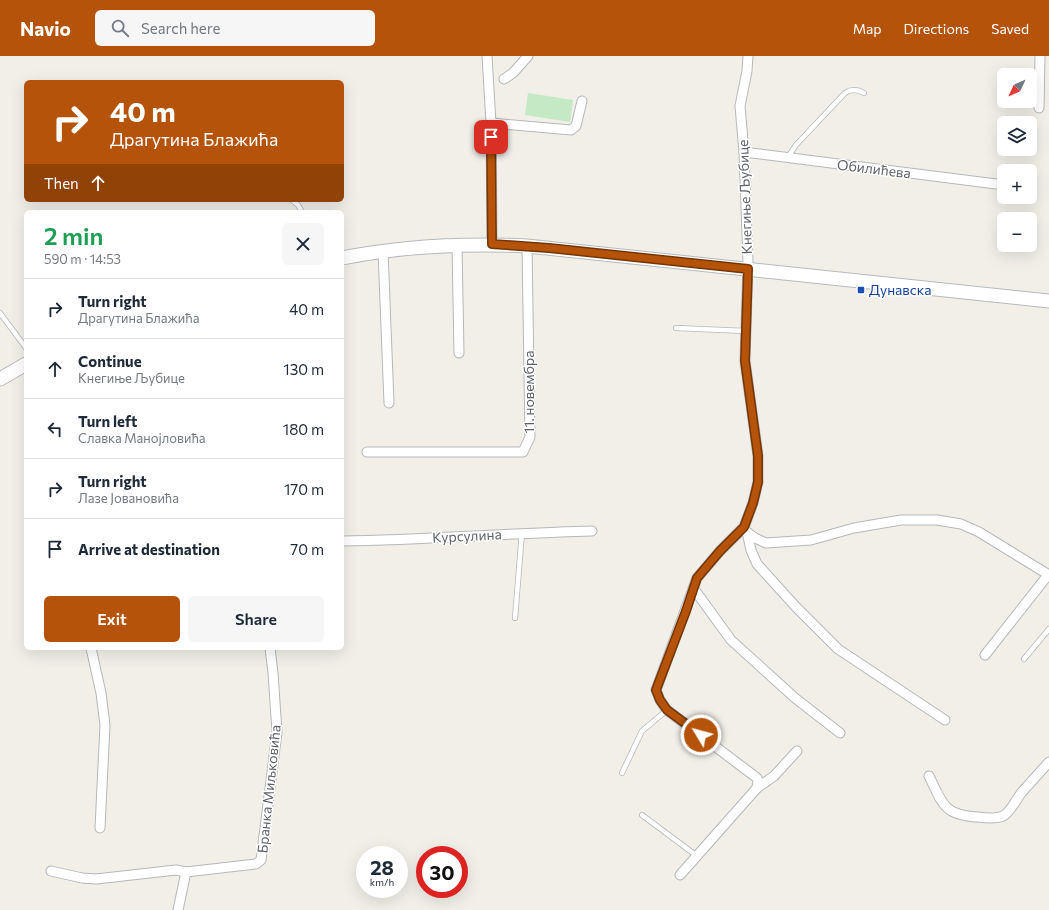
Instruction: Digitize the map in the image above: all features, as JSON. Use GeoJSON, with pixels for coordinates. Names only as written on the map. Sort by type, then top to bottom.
{"type":"FeatureCollection","features":[{"type":"Feature","properties":{"kind":"main road"},"geometry":{"type":"LineString","coordinates":[[344,258],[419,247],[492,244],[527,246],[748,269],[800,276],[1049,301]]}},
{"type":"Feature","properties":{"kind":"main road"},"geometry":{"type":"LineString","coordinates":[[0,379],[24,367]]}},
{"type":"Feature","properties":{"kind":"street"},"geometry":{"type":"LineString","coordinates":[[487,56],[491,123],[492,244]]}},
{"type":"Feature","properties":{"kind":"street"},"geometry":{"type":"LineString","coordinates":[[504,79],[513,73],[528,56]]}},
{"type":"Feature","properties":{"kind":"street","name":"Кнегиње Љубице"},"geometry":{"type":"LineString","coordinates":[[746,530],[758,482],[758,456],[745,361],[748,269],[744,152],[740,106],[747,71],[748,56]]}},
{"type":"Feature","properties":{"kind":"street"},"geometry":{"type":"LineString","coordinates":[[1040,56],[1040,108]]}},
{"type":"Feature","properties":{"kind":"street"},"geometry":{"type":"LineString","coordinates":[[491,123],[571,130],[576,126],[582,101]]}},
{"type":"Feature","properties":{"kind":"street","name":"Обилићева"},"geometry":{"type":"LineString","coordinates":[[744,152],[997,184]]}},
{"type":"Feature","properties":{"kind":"street"},"geometry":{"type":"LineString","coordinates":[[457,245],[459,353]]}},
{"type":"Feature","properties":{"kind":"street","name":"11. новембра"},"geometry":{"type":"LineString","coordinates":[[367,452],[523,452],[530,437],[527,246]]}},
{"type":"Feature","properties":{"kind":"street"},"geometry":{"type":"LineString","coordinates":[[383,251],[389,403]]}},
{"type":"Feature","properties":{"kind":"street"},"geometry":{"type":"LineString","coordinates":[[746,530],[755,538],[766,543],[811,540],[854,528],[901,520],[937,520],[961,524],[980,532],[1048,575],[985,654]]}},
{"type":"Feature","properties":{"kind":"street"},"geometry":{"type":"LineString","coordinates":[[746,530],[720,551],[697,578],[694,590],[656,690],[660,700],[667,710],[757,778],[757,788]]}},
{"type":"Feature","properties":{"kind":"street"},"geometry":{"type":"LineString","coordinates":[[746,530],[751,550],[757,564],[796,607],[838,649],[945,720]]}},
{"type":"Feature","properties":{"kind":"street","name":"Курсулина"},"geometry":{"type":"LineString","coordinates":[[344,541],[374,541],[522,532],[592,531]]}},
{"type":"Feature","properties":{"kind":"street"},"geometry":{"type":"LineString","coordinates":[[694,590],[732,640],[795,698],[840,733]]}},
{"type":"Feature","properties":{"kind":"street"},"geometry":{"type":"LineString","coordinates":[[91,650],[101,693],[105,725],[100,828]]}},
{"type":"Feature","properties":{"kind":"street","name":"Бранка Миљковића"},"geometry":{"type":"LineString","coordinates":[[51,871],[82,878],[96,879],[176,870],[186,872],[256,864],[262,860],[277,732],[270,650]]}},
{"type":"Feature","properties":{"kind":"street"},"geometry":{"type":"LineString","coordinates":[[680,876],[757,788],[774,776],[797,751]]}},
{"type":"Feature","properties":{"kind":"street"},"geometry":{"type":"LineString","coordinates":[[929,776],[937,795],[943,804],[951,811],[963,816],[988,818],[1003,816],[1009,811],[1022,793],[1049,762]]}},
{"type":"Feature","properties":{"kind":"street"},"geometry":{"type":"LineString","coordinates":[[178,910],[186,872]]}},
{"type":"Feature","properties":{"kind":"lane"},"geometry":{"type":"LineString","coordinates":[[788,158],[796,146],[845,92],[856,90],[864,93]]}},
{"type":"Feature","properties":{"kind":"lane"},"geometry":{"type":"LineString","coordinates":[[294,202],[301,210]]}},
{"type":"Feature","properties":{"kind":"lane"},"geometry":{"type":"LineString","coordinates":[[0,313],[24,345]]}},
{"type":"Feature","properties":{"kind":"lane"},"geometry":{"type":"LineString","coordinates":[[676,328],[746,331]]}},
{"type":"Feature","properties":{"kind":"lane"},"geometry":{"type":"LineString","coordinates":[[515,618],[522,532]]}},
{"type":"Feature","properties":{"kind":"lane"},"geometry":{"type":"LineString","coordinates":[[1024,659],[1049,629]]}},
{"type":"Feature","properties":{"kind":"lane"},"geometry":{"type":"LineString","coordinates":[[622,773],[642,731],[667,710]]}},
{"type":"Feature","properties":{"kind":"lane"},"geometry":{"type":"LineString","coordinates":[[642,815],[697,856]]}},
{"type":"Feature","properties":{"kind":"green space"},"geometry":{"type":"Polygon","coordinates":[[[528,93],[573,100],[570,122],[525,115],[528,93]]]}},
{"type":"Feature","properties":{"kind":"place","name":"Дунавска"},"geometry":{"type":"Point","coordinates":[861,290]}},
{"type":"Feature","properties":{"kind":"route"},"geometry":{"type":"LineString","coordinates":[[491,137],[492,244],[549,248],[748,269],[745,361],[758,456],[758,482],[753,503],[744,527],[720,551],[697,578],[656,690],[660,700],[667,710],[701,735]]}}]}
